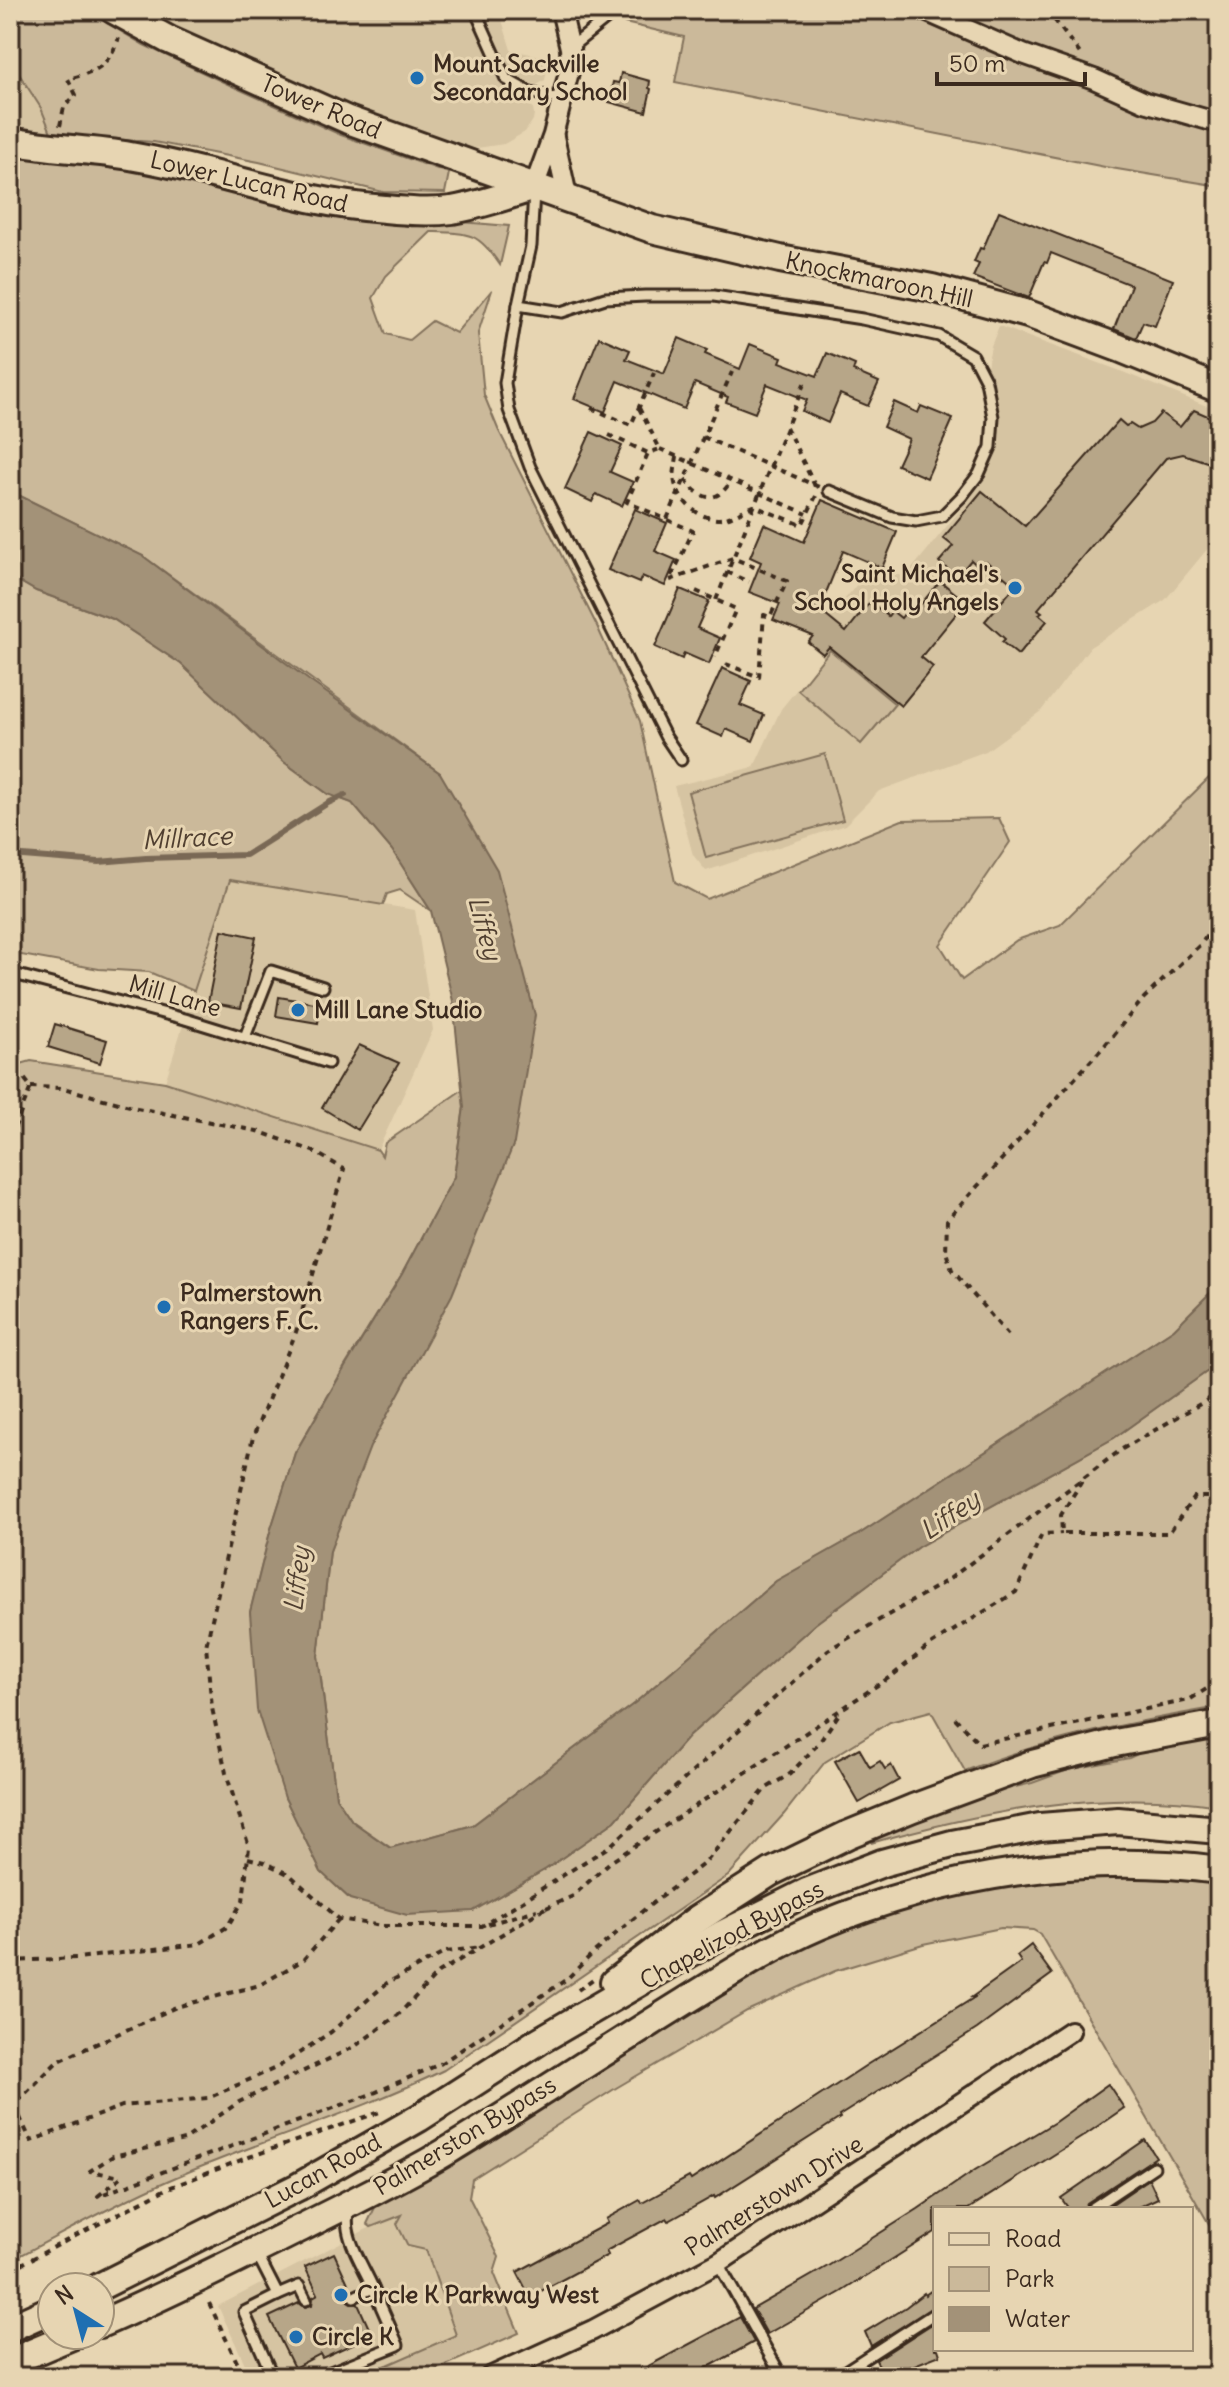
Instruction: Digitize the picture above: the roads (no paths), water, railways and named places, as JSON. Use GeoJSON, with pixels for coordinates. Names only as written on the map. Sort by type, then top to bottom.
{"type":"FeatureCollection","features":[{"type":"Feature","properties":{"kind":"main road","name":"Tower Road"},"geometry":{"type":"LineString","coordinates":[[120,13],[169,40],[348,120],[534,187]]}},
{"type":"Feature","properties":{"kind":"main road","name":"Lower Lucan Road"},"geometry":{"type":"LineString","coordinates":[[10,141],[44,148],[130,156],[320,202],[369,208],[449,210],[496,200],[534,187]]}},
{"type":"Feature","properties":{"kind":"main road","name":"Knockmaroon Hill"},"geometry":{"type":"LineString","coordinates":[[534,187],[652,229],[780,259],[932,288],[1028,314],[1219,389]]}},
{"type":"Feature","properties":{"kind":"main road"},"geometry":{"type":"LineString","coordinates":[[539,2041],[696,1920],[771,1872],[847,1835],[1032,1764],[1115,1743],[1219,1724]]}},
{"type":"Feature","properties":{"kind":"main road","name":"Chapelizod Bypass"},"geometry":{"type":"LineString","coordinates":[[539,2041],[721,1935],[807,1892],[882,1863],[952,1844],[1040,1827],[1118,1821],[1219,1830]]}},
{"type":"Feature","properties":{"kind":"main road","name":"Chapelizod Bypass"},"geometry":{"type":"LineString","coordinates":[[818,1927],[892,1900],[950,1884],[1049,1868],[1123,1863],[1219,1870]]}},
{"type":"Feature","properties":{"kind":"main road","name":"Palmerston Bypass"},"geometry":{"type":"LineString","coordinates":[[116,2317],[256,2251],[446,2152],[737,1969],[818,1927]]}},
{"type":"Feature","properties":{"kind":"main road","name":"Lucan Road"},"geometry":{"type":"LineString","coordinates":[[116,2278],[298,2187],[419,2118],[539,2041]]}},
{"type":"Feature","properties":{"kind":"main road"},"geometry":{"type":"LineString","coordinates":[[10,2328],[36,2316]]}},
{"type":"Feature","properties":{"kind":"main road"},"geometry":{"type":"LineString","coordinates":[[10,2362],[36,2351]]}},
{"type":"Feature","properties":{"kind":"street"},"geometry":{"type":"LineString","coordinates":[[534,187],[553,135],[571,64],[561,10]]}},
{"type":"Feature","properties":{"kind":"street"},"geometry":{"type":"LineString","coordinates":[[923,10],[1145,102],[1219,123]]}},
{"type":"Feature","properties":{"kind":"street"},"geometry":{"type":"LineString","coordinates":[[553,135],[568,200]]}},
{"type":"Feature","properties":{"kind":"street","name":"Palmerstown Drive"},"geometry":{"type":"LineString","coordinates":[[490,2377],[593,2330],[718,2263],[1070,2031]]}},
{"type":"Feature","properties":{"kind":"lane"},"geometry":{"type":"LineString","coordinates":[[475,10],[506,79],[527,91],[561,100]]}},
{"type":"Feature","properties":{"kind":"lane"},"geometry":{"type":"LineString","coordinates":[[570,48],[617,10]]}},
{"type":"Feature","properties":{"kind":"lane"},"geometry":{"type":"LineString","coordinates":[[534,187],[531,246],[505,383],[509,410],[530,467],[665,736],[681,760]]}},
{"type":"Feature","properties":{"kind":"lane"},"geometry":{"type":"LineString","coordinates":[[518,305],[562,312],[605,298],[714,296],[862,319],[939,336],[973,356],[986,381],[993,417],[991,447],[979,474],[942,516],[916,521],[892,517],[821,488]]}},
{"type":"Feature","properties":{"kind":"lane"},"geometry":{"type":"LineString","coordinates":[[245,1037],[271,971],[323,987]]}},
{"type":"Feature","properties":{"kind":"lane","name":"Mill Lane"},"geometry":{"type":"LineString","coordinates":[[10,973],[185,1019],[328,1063]]}},
{"type":"Feature","properties":{"kind":"lane"},"geometry":{"type":"LineString","coordinates":[[1094,2207],[1154,2167]]}},
{"type":"Feature","properties":{"kind":"lane"},"geometry":{"type":"LineString","coordinates":[[318,2377],[398,2345],[348,2232],[346,2220],[351,2203]]}},
{"type":"Feature","properties":{"kind":"lane"},"geometry":{"type":"LineString","coordinates":[[256,2251],[278,2295]]}},
{"type":"Feature","properties":{"kind":"lane"},"geometry":{"type":"LineString","coordinates":[[718,2263],[782,2377]]}},
{"type":"Feature","properties":{"kind":"lane"},"geometry":{"type":"LineString","coordinates":[[273,2377],[244,2312],[299,2286],[306,2300]]}},
{"type":"Feature","properties":{"kind":"lane"},"geometry":{"type":"LineString","coordinates":[[354,2297],[373,2288]]}},
{"type":"Feature","properties":{"kind":"lane"},"geometry":{"type":"LineString","coordinates":[[836,2377],[933,2314]]}},
{"type":"Feature","properties":{"kind":"water","name":"Liffey"},"geometry":{"type":"Polygon","coordinates":[[[10,491],[143,556],[310,681],[440,773],[497,870],[535,1015],[514,1143],[452,1295],[370,1447],[330,1551],[318,1656],[336,1797],[352,1821],[390,1848],[473,1825],[636,1702],[776,1581],[861,1533],[1174,1329],[1219,1284],[1219,1363],[1114,1438],[918,1547],[815,1624],[688,1737],[615,1821],[546,1869],[473,1911],[407,1915],[350,1899],[321,1872],[285,1798],[257,1710],[250,1612],[270,1532],[295,1453],[402,1274],[454,1177],[464,1107],[453,1001],[431,911],[392,850],[352,803],[328,794],[284,762],[181,664],[113,619],[36,591],[10,576],[10,491]]]}},
{"type":"Feature","properties":{"kind":"waterway","name":"Millrace"},"geometry":{"type":"LineString","coordinates":[[10,855],[99,862],[246,855],[345,795]]}},
{"type":"Feature","properties":{"kind":"place","name":"Mount Sackville Secondary School"},"geometry":{"type":"Point","coordinates":[417,78]}},
{"type":"Feature","properties":{"kind":"place","name":"Saint Michael's School Holy Angels"},"geometry":{"type":"Point","coordinates":[1015,588]}},
{"type":"Feature","properties":{"kind":"place","name":"Mill Lane Studio"},"geometry":{"type":"Point","coordinates":[298,1010]}},
{"type":"Feature","properties":{"kind":"place","name":"Palmerstown Rangers F. C."},"geometry":{"type":"Point","coordinates":[164,1307]}},
{"type":"Feature","properties":{"kind":"place","name":"Circle K Parkway West"},"geometry":{"type":"Point","coordinates":[341,2295]}},
{"type":"Feature","properties":{"kind":"place","name":"Circle K"},"geometry":{"type":"Point","coordinates":[296,2337]}}]}
